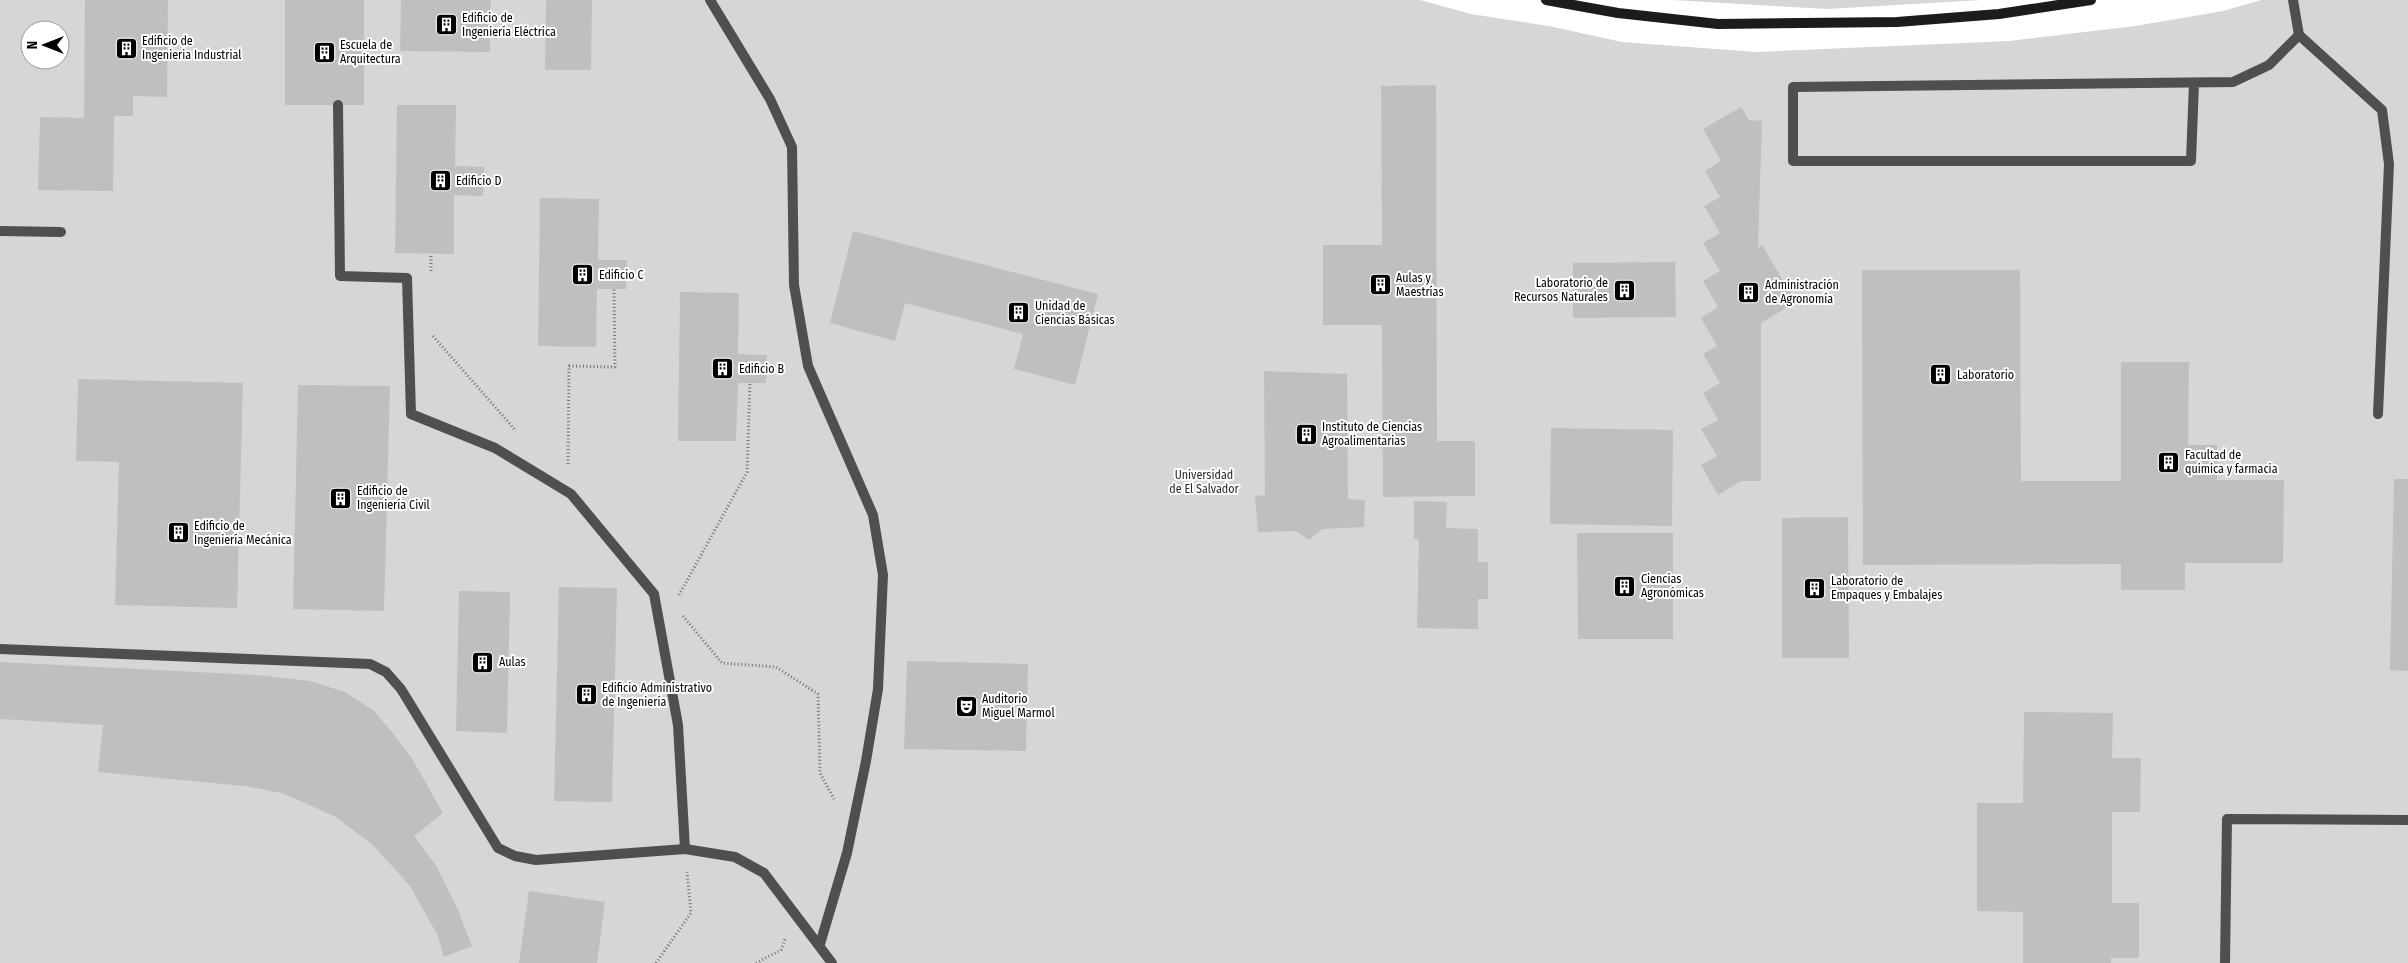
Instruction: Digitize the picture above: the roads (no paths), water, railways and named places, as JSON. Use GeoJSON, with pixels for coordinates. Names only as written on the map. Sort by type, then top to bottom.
{"type":"FeatureCollection","features":[{"type":"Feature","properties":{"kind":"main road"},"geometry":{"type":"LineString","coordinates":[[1546,0],[1618,13],[1718,24],[1897,22],[2000,14],[2090,0]]}},
{"type":"Feature","properties":{"kind":"street"},"geometry":{"type":"LineString","coordinates":[[710,0],[770,99],[792,147],[794,285],[808,366],[873,514],[883,575],[878,689],[866,761],[847,853],[820,944]]}},
{"type":"Feature","properties":{"kind":"street"},"geometry":{"type":"LineString","coordinates":[[2293,0],[2299,35],[2382,110],[2389,164],[2378,414]]}},
{"type":"Feature","properties":{"kind":"street"},"geometry":{"type":"LineString","coordinates":[[2194,84],[2191,161],[1793,161],[1793,87],[2194,84],[2233,82],[2269,65],[2299,35]]}},
{"type":"Feature","properties":{"kind":"street"},"geometry":{"type":"LineString","coordinates":[[338,105],[340,276],[407,278],[411,414],[495,448],[571,494],[654,594],[678,725],[685,849]]}},
{"type":"Feature","properties":{"kind":"street"},"geometry":{"type":"LineString","coordinates":[[0,232],[61,232]]}},
{"type":"Feature","properties":{"kind":"street"},"geometry":{"type":"LineString","coordinates":[[0,649],[370,664],[386,672],[401,689],[498,848],[515,856],[536,860],[685,849],[735,857],[764,873],[820,944],[832,963]]}},
{"type":"Feature","properties":{"kind":"street"},"geometry":{"type":"LineString","coordinates":[[2225,963],[2227,819],[2408,820]]}},
{"type":"Feature","properties":{"kind":"place","name":"Edificio de Ingeniería Eléctrica"},"geometry":{"type":"Point","coordinates":[446,25]}},
{"type":"Feature","properties":{"kind":"place","name":"Edificio de Ingenieria Industrial"},"geometry":{"type":"Point","coordinates":[126,48]}},
{"type":"Feature","properties":{"kind":"place","name":"Escuela de Arquitectura"},"geometry":{"type":"Point","coordinates":[324,52]}},
{"type":"Feature","properties":{"kind":"place","name":"Edificio D"},"geometry":{"type":"Point","coordinates":[440,181]}},
{"type":"Feature","properties":{"kind":"place","name":"Edificio C"},"geometry":{"type":"Point","coordinates":[583,275]}},
{"type":"Feature","properties":{"kind":"place","name":"Aulas y Maestrías"},"geometry":{"type":"Point","coordinates":[1380,285]}},
{"type":"Feature","properties":{"kind":"place","name":"Laboratorio de Recursos Naturales"},"geometry":{"type":"Point","coordinates":[1624,290]}},
{"type":"Feature","properties":{"kind":"place","name":"Administración de Agronomía"},"geometry":{"type":"Point","coordinates":[1749,292]}},
{"type":"Feature","properties":{"kind":"place","name":"Unidad de Ciencias Básicas"},"geometry":{"type":"Point","coordinates":[1019,313]}},
{"type":"Feature","properties":{"kind":"place","name":"Edificio B"},"geometry":{"type":"Point","coordinates":[723,369]}},
{"type":"Feature","properties":{"kind":"place","name":"Laboratorio"},"geometry":{"type":"Point","coordinates":[1941,375]}},
{"type":"Feature","properties":{"kind":"place","name":"Instituto de Ciencias Agroalimentarias"},"geometry":{"type":"Point","coordinates":[1306,434]}},
{"type":"Feature","properties":{"kind":"place","name":"Facultad de quimica y farmacia"},"geometry":{"type":"Point","coordinates":[2169,462]}},
{"type":"Feature","properties":{"kind":"place","name":"Edificio de Ingeniería Civil"},"geometry":{"type":"Point","coordinates":[341,498]}},
{"type":"Feature","properties":{"kind":"place","name":"Edificio de Ingeniería Mecánica"},"geometry":{"type":"Point","coordinates":[178,533]}},
{"type":"Feature","properties":{"kind":"place","name":"Ciencias Agronómicas"},"geometry":{"type":"Point","coordinates":[1625,586]}},
{"type":"Feature","properties":{"kind":"place","name":"Laboratorio de Empaques y Embalajes"},"geometry":{"type":"Point","coordinates":[1815,588]}},
{"type":"Feature","properties":{"kind":"place","name":"Aulas"},"geometry":{"type":"Point","coordinates":[483,662]}},
{"type":"Feature","properties":{"kind":"place","name":"Edificio Administrativo de Ingeniería"},"geometry":{"type":"Point","coordinates":[586,695]}},
{"type":"Feature","properties":{"kind":"place","name":"Auditorio Miguel Marmol"},"geometry":{"type":"Point","coordinates":[966,706]}},
{"type":"Feature","properties":{"kind":"park label","name":"Universidad de El Salvador"},"geometry":{"type":"Point","coordinates":[1204,482]}}]}
